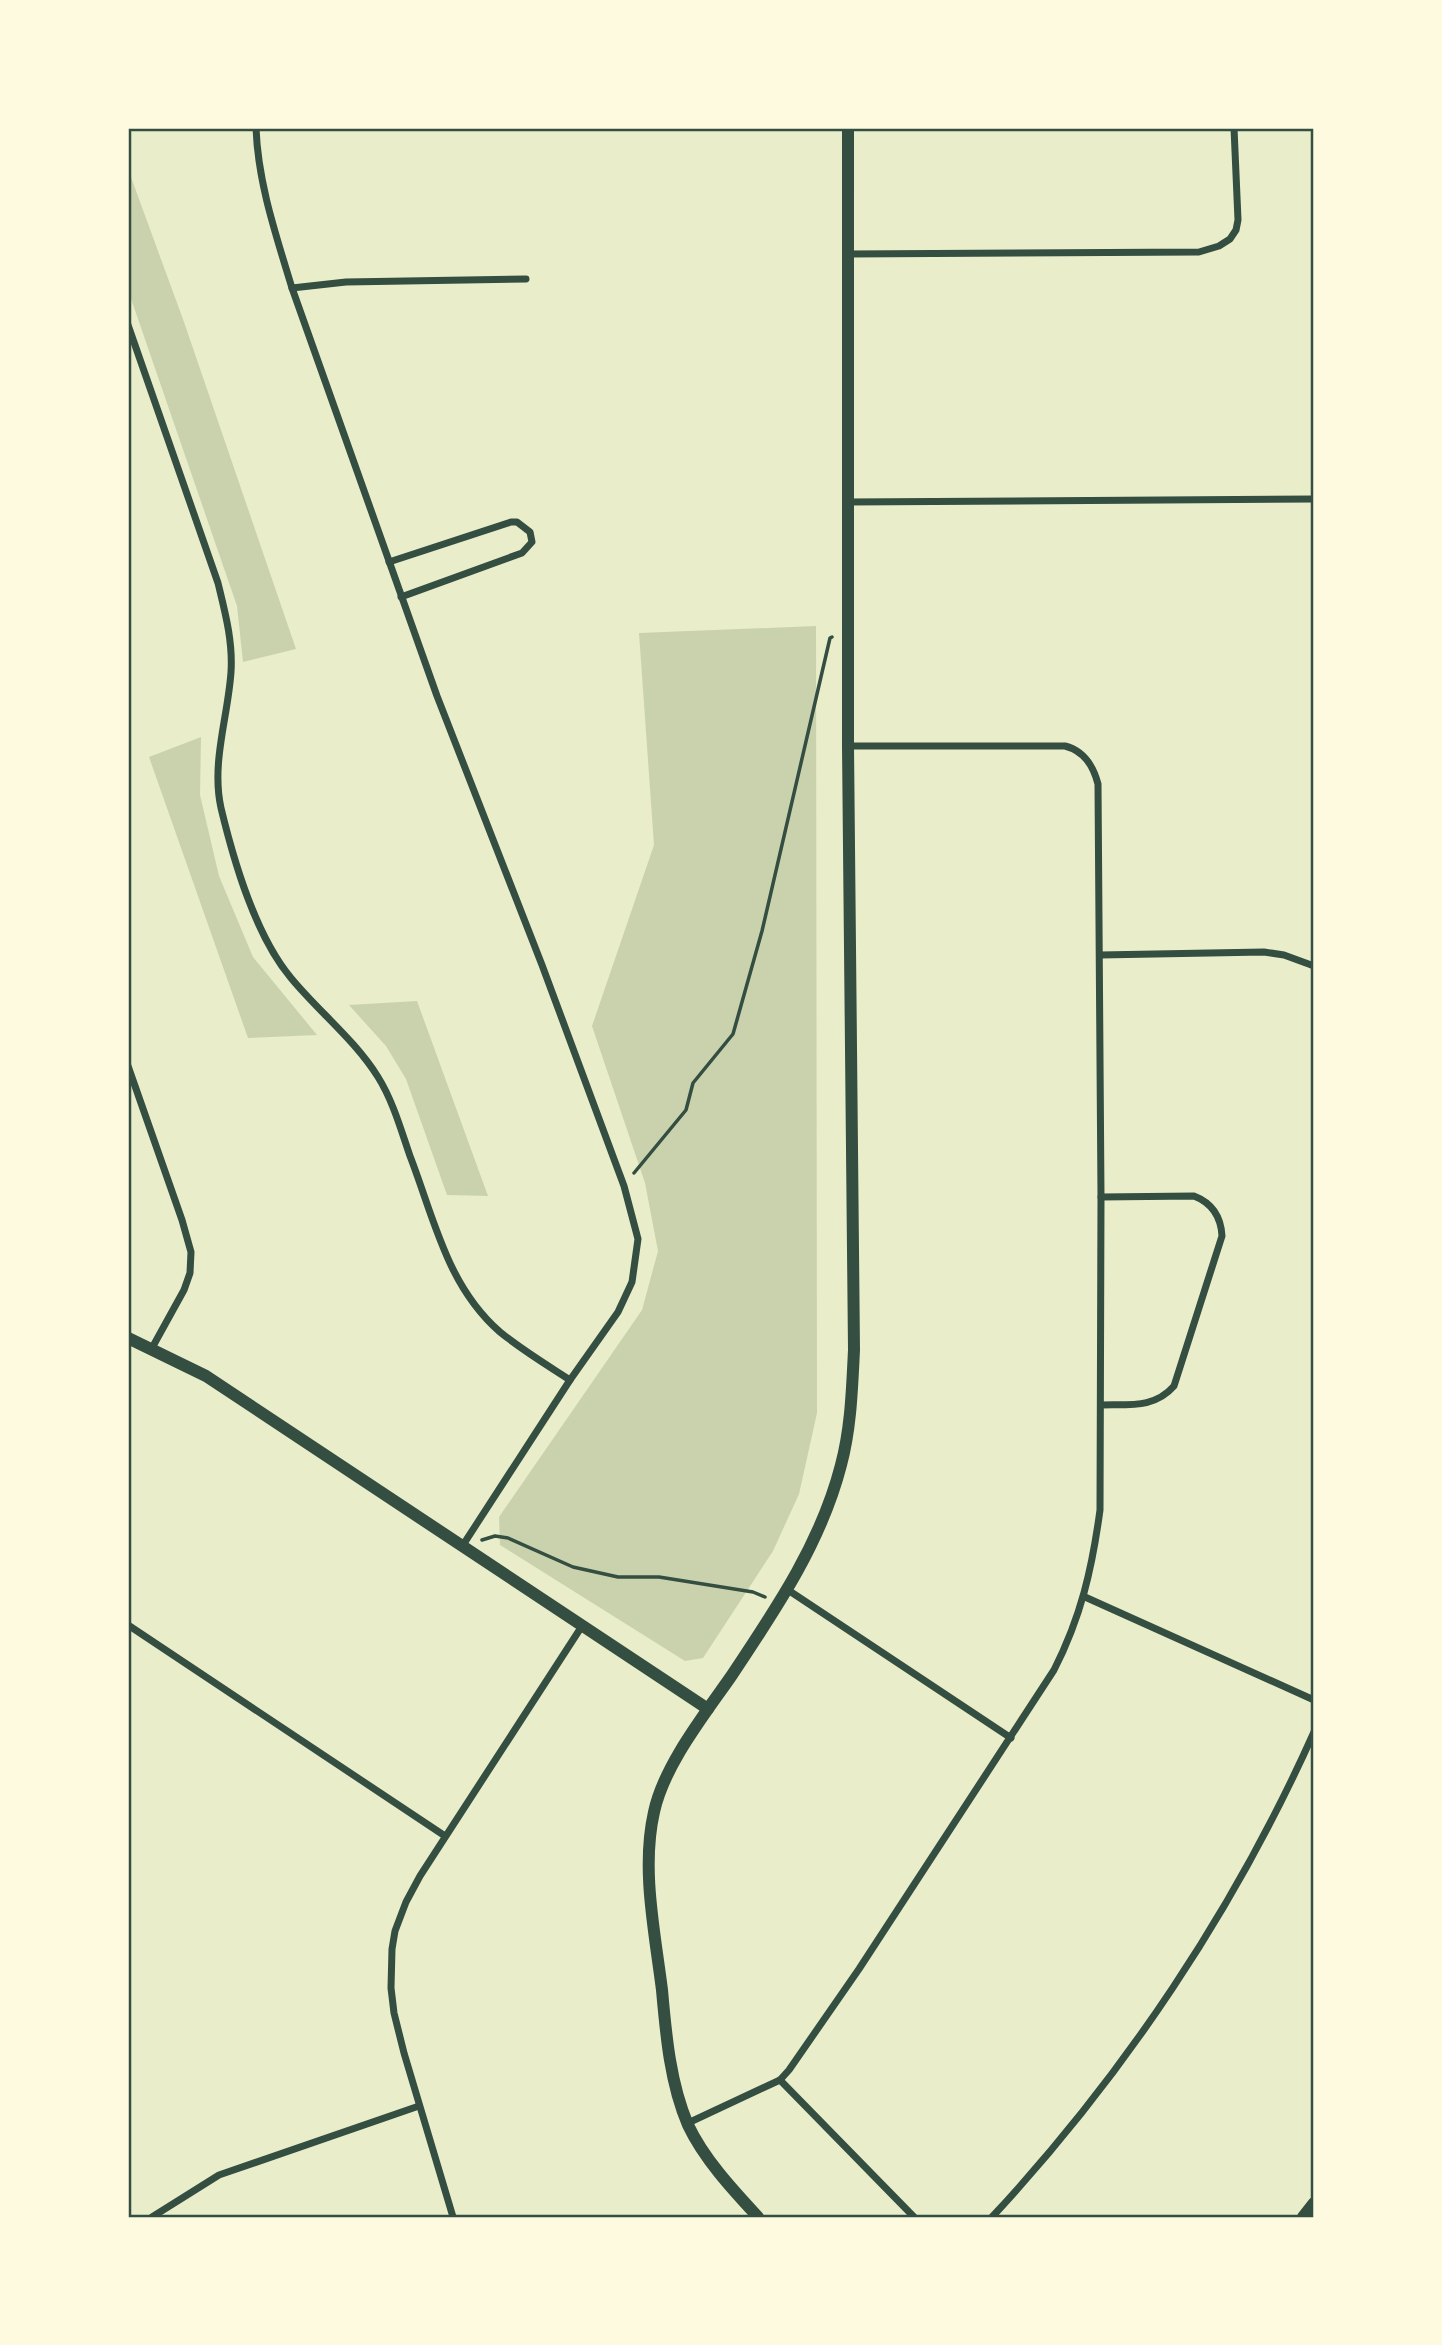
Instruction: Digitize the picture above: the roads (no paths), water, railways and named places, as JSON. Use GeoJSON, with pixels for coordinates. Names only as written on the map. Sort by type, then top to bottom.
{"type":"FeatureCollection","features":[{"type":"Feature","properties":{"kind":"street"},"geometry":{"type":"LineString","coordinates":[[256,128],[263,183],[292,288],[401,597],[624,1186],[638,1240],[632,1282],[618,1312],[570,1380],[463,1545]]}},
{"type":"Feature","properties":{"kind":"street"},"geometry":{"type":"LineString","coordinates":[[758,2217],[708,2156],[688,2123],[677,2091],[666,2035],[653,1915],[650,1856],[652,1826],[659,1796],[677,1759],[708,1709],[788,1590],[817,1533],[834,1490],[846,1443],[852,1388],[854,1324],[848,746],[848,128]]}},
{"type":"Feature","properties":{"kind":"street"},"geometry":{"type":"LineString","coordinates":[[848,254],[1185,252],[1210,249],[1230,239],[1238,220],[1234,128]]}},
{"type":"Feature","properties":{"kind":"street"},"geometry":{"type":"LineString","coordinates":[[292,288],[346,282],[526,279]]}},
{"type":"Feature","properties":{"kind":"street"},"geometry":{"type":"LineString","coordinates":[[128,325],[224,606],[231,669],[218,764],[218,788],[228,836],[252,906],[285,970],[365,1058],[385,1089],[448,1262],[464,1291],[502,1333],[570,1380]]}},
{"type":"Feature","properties":{"kind":"street"},"geometry":{"type":"LineString","coordinates":[[848,502],[1314,499]]}},
{"type":"Feature","properties":{"kind":"street"},"geometry":{"type":"LineString","coordinates":[[389,562],[511,522],[517,522],[530,532],[532,542],[522,553],[401,597]]}},
{"type":"Feature","properties":{"kind":"street"},"geometry":{"type":"LineString","coordinates":[[688,2123],[780,2080],[800,2056],[859,1969],[1060,1659],[1085,1597],[1093,1563],[1100,1510],[1100,955],[1098,784],[1095,772],[1083,755],[1065,746],[848,746]]}},
{"type":"Feature","properties":{"kind":"street"},"geometry":{"type":"LineString","coordinates":[[1100,955],[1264,952],[1284,955],[1314,966]]}},
{"type":"Feature","properties":{"kind":"street"},"geometry":{"type":"LineString","coordinates":[[128,1066],[191,1252],[190,1273],[184,1290],[152,1348]]}},
{"type":"Feature","properties":{"kind":"street"},"geometry":{"type":"LineString","coordinates":[[1101,1197],[1194,1196],[1203,1200],[1218,1216],[1222,1236],[1174,1386],[1157,1400],[1146,1403],[1101,1405]]}},
{"type":"Feature","properties":{"kind":"street"},"geometry":{"type":"LineString","coordinates":[[128,1338],[206,1376],[708,1709]]}},
{"type":"Feature","properties":{"kind":"street"},"geometry":{"type":"LineString","coordinates":[[788,1590],[1011,1738]]}},
{"type":"Feature","properties":{"kind":"street"},"geometry":{"type":"LineString","coordinates":[[1085,1597],[1314,1700]]}},
{"type":"Feature","properties":{"kind":"street"},"geometry":{"type":"LineString","coordinates":[[128,1625],[445,1836]]}},
{"type":"Feature","properties":{"kind":"street"},"geometry":{"type":"LineString","coordinates":[[453,2217],[394,2013],[392,1949],[395,1931],[406,1902],[445,1836],[582,1626]]}},
{"type":"Feature","properties":{"kind":"street"},"geometry":{"type":"LineString","coordinates":[[992,2217],[1065,2136],[1201,1945],[1234,1890],[1314,1732]]}},
{"type":"Feature","properties":{"kind":"street"},"geometry":{"type":"LineString","coordinates":[[780,2080],[914,2217]]}},
{"type":"Feature","properties":{"kind":"street"},"geometry":{"type":"LineString","coordinates":[[152,2217],[219,2175],[419,2106]]}},
{"type":"Feature","properties":{"kind":"street"},"geometry":{"type":"LineString","coordinates":[[1303,2217],[1314,2203]]}}]}
